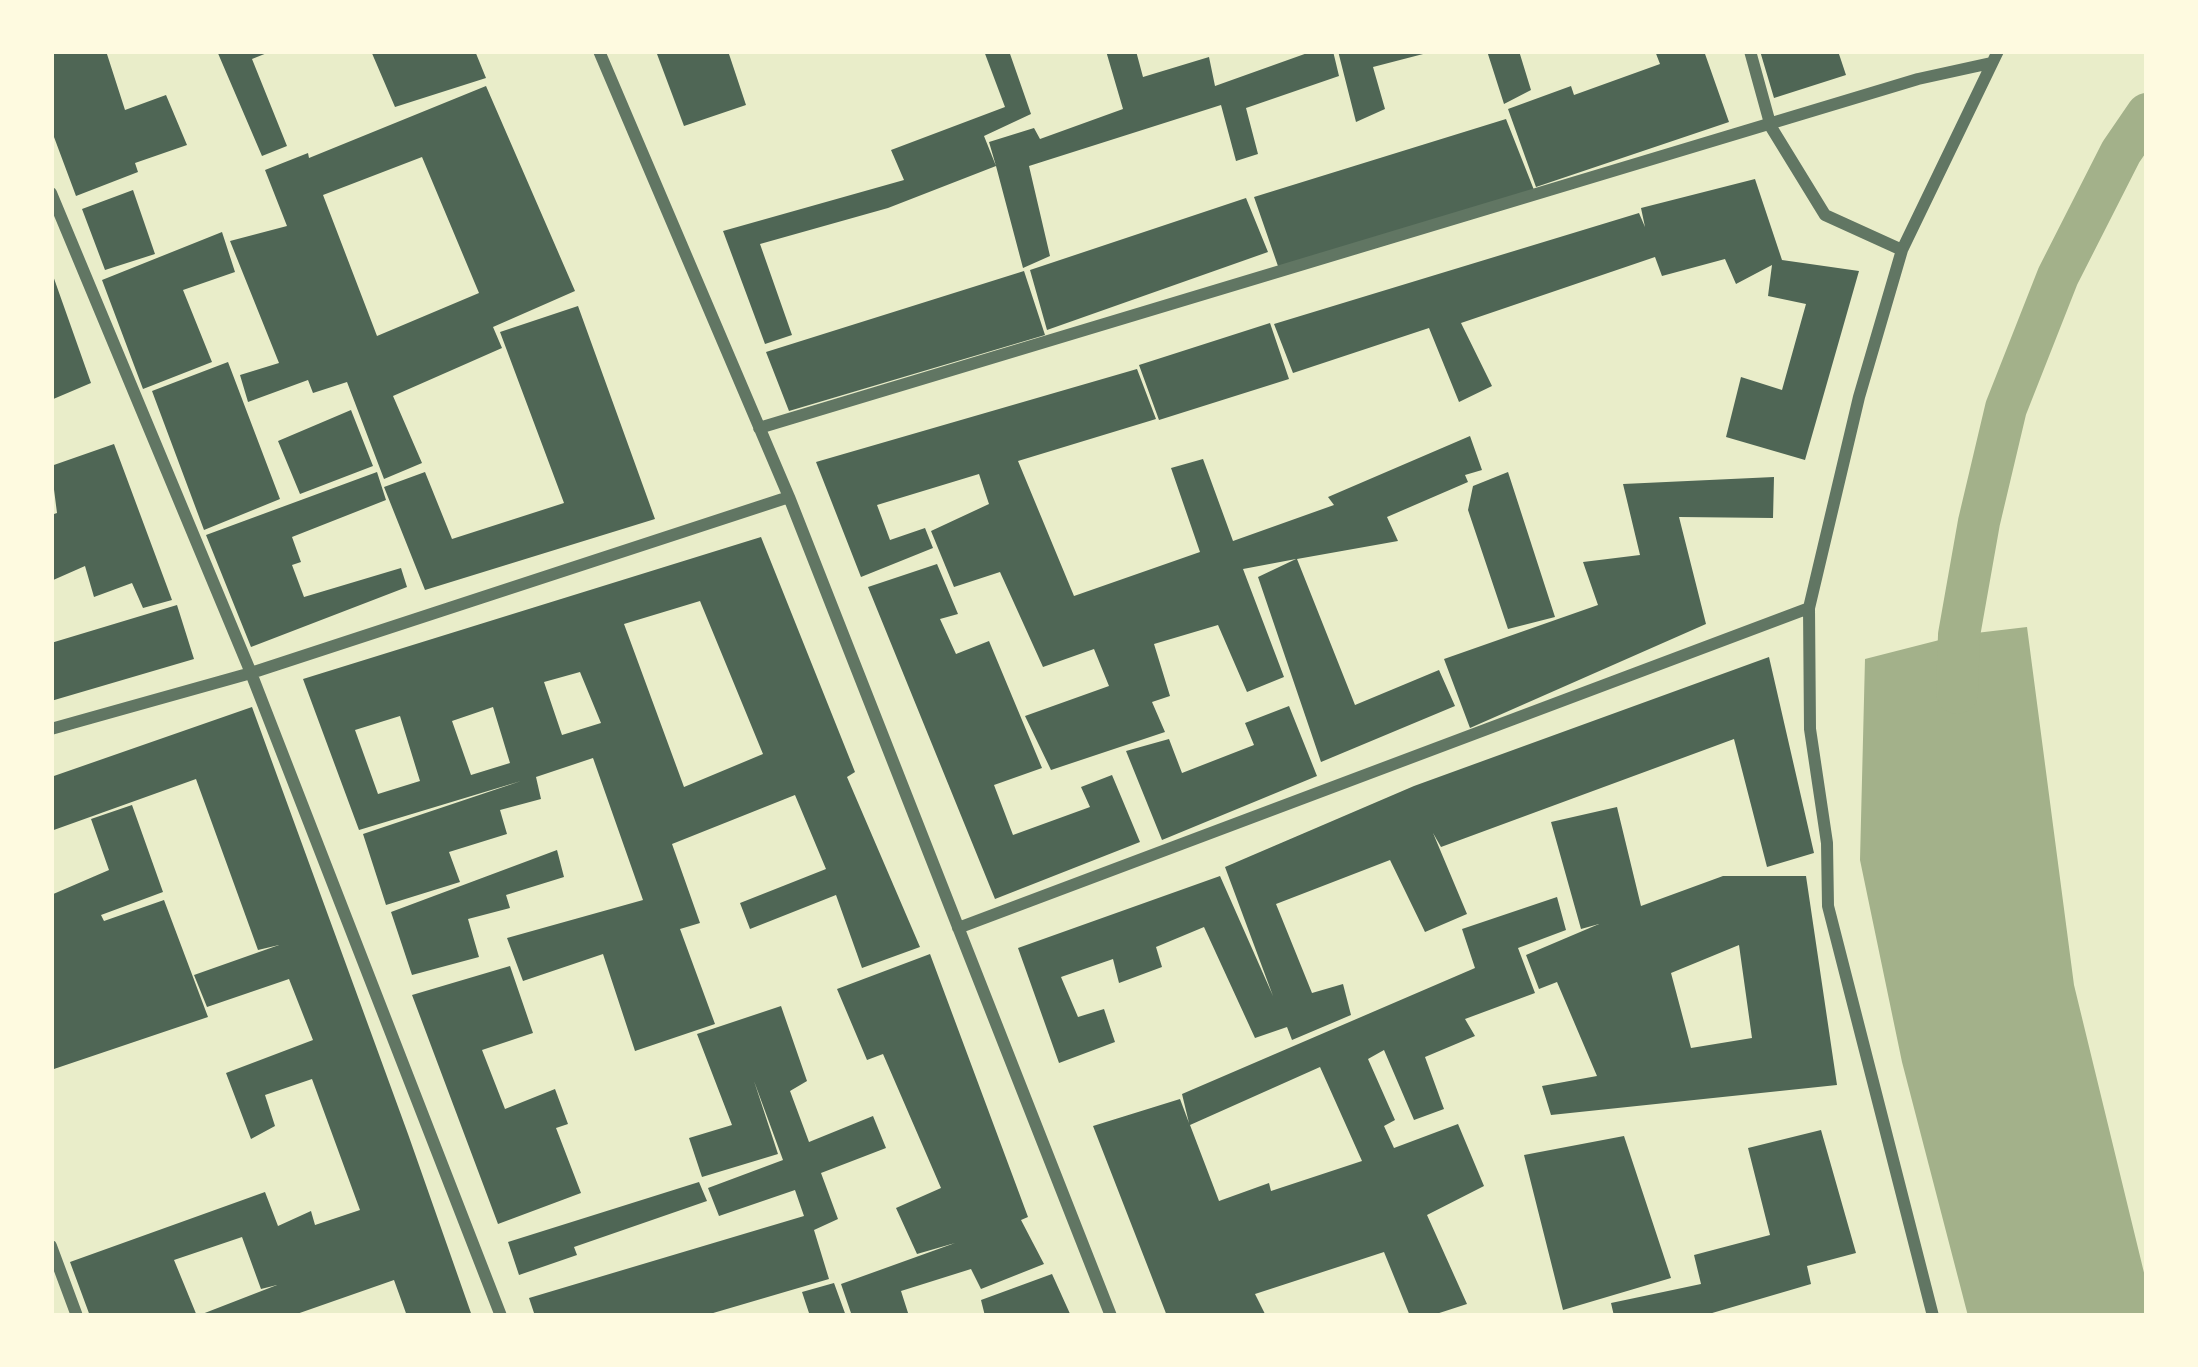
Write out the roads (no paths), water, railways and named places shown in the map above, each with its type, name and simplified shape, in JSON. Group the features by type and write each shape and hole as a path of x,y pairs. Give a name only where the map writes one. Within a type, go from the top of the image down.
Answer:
{"street":[{"path":"599,51 789,497 1111,1316"},
{"path":"1750,51 1771,127 1825,215 1902,250"},
{"path":"759,428 1994,57"},
{"path":"1933,1316 1828,907 1827,844 1810,729 1809,608 1858,397 1902,250 1994,57"},
{"path":"51,193 251,674 501,1316"},
{"path":"51,729 251,674 789,497"},
{"path":"958,928 1809,608"},
{"path":"51,1246 77,1316"}],"waterway":[{"path":"1957,693 1959,635 2006,408 2058,276 2121,152 2147,114"}]}
